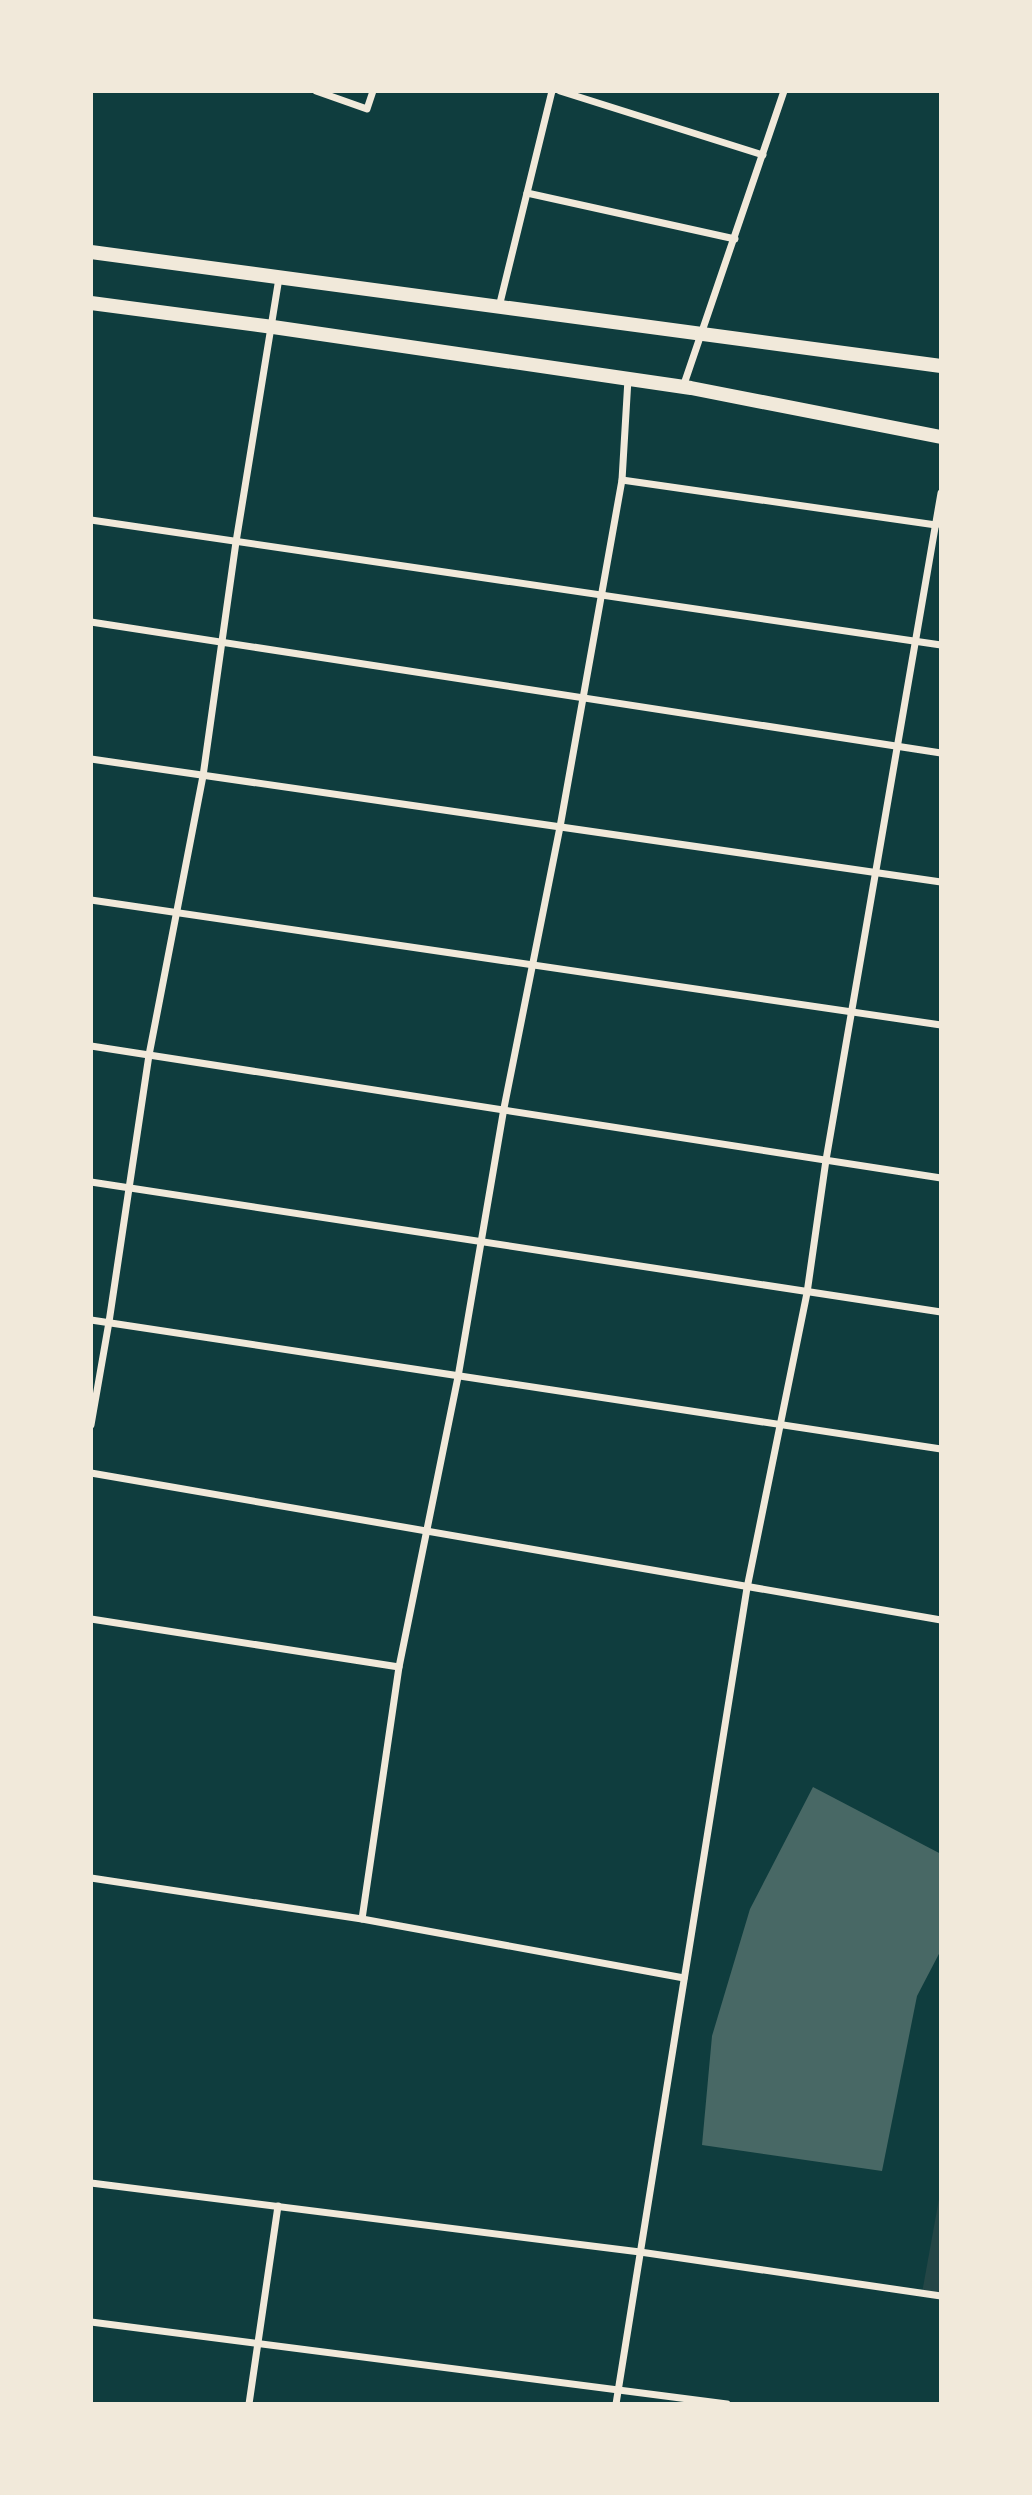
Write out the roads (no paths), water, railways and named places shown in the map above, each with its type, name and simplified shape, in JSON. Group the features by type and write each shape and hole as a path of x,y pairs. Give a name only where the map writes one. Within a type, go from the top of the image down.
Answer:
{"main road":[{"path":"91,252 941,366"},
{"path":"91,303 628,378 941,437"}],"street":[{"path":"316,91 367,109 373,91"},
{"path":"499,307 552,91"},
{"path":"560,91 763,155"},
{"path":"683,387 784,91"},
{"path":"527,193 734,239"},
{"path":"91,1425 149,1055 203,776 236,542 279,277"},
{"path":"362,1919 399,1667 457,1377 504,1108 560,827 622,480 628,378"},
{"path":"622,480 936,525"},
{"path":"616,2404 747,1588 807,1293 826,1160 941,493"},
{"path":"91,520 941,645"},
{"path":"91,622 941,753"},
{"path":"91,759 941,883"},
{"path":"91,900 941,1025"},
{"path":"91,1046 504,1108 941,1178"},
{"path":"91,1182 941,1312"},
{"path":"91,1320 941,1449"},
{"path":"91,1473 941,1620"},
{"path":"91,1619 399,1667"},
{"path":"91,1878 362,1919 684,1978"},
{"path":"91,2183 640,2252 941,2296"},
{"path":"249,2404 278,2206"},
{"path":"91,2322 726,2404"}]}
